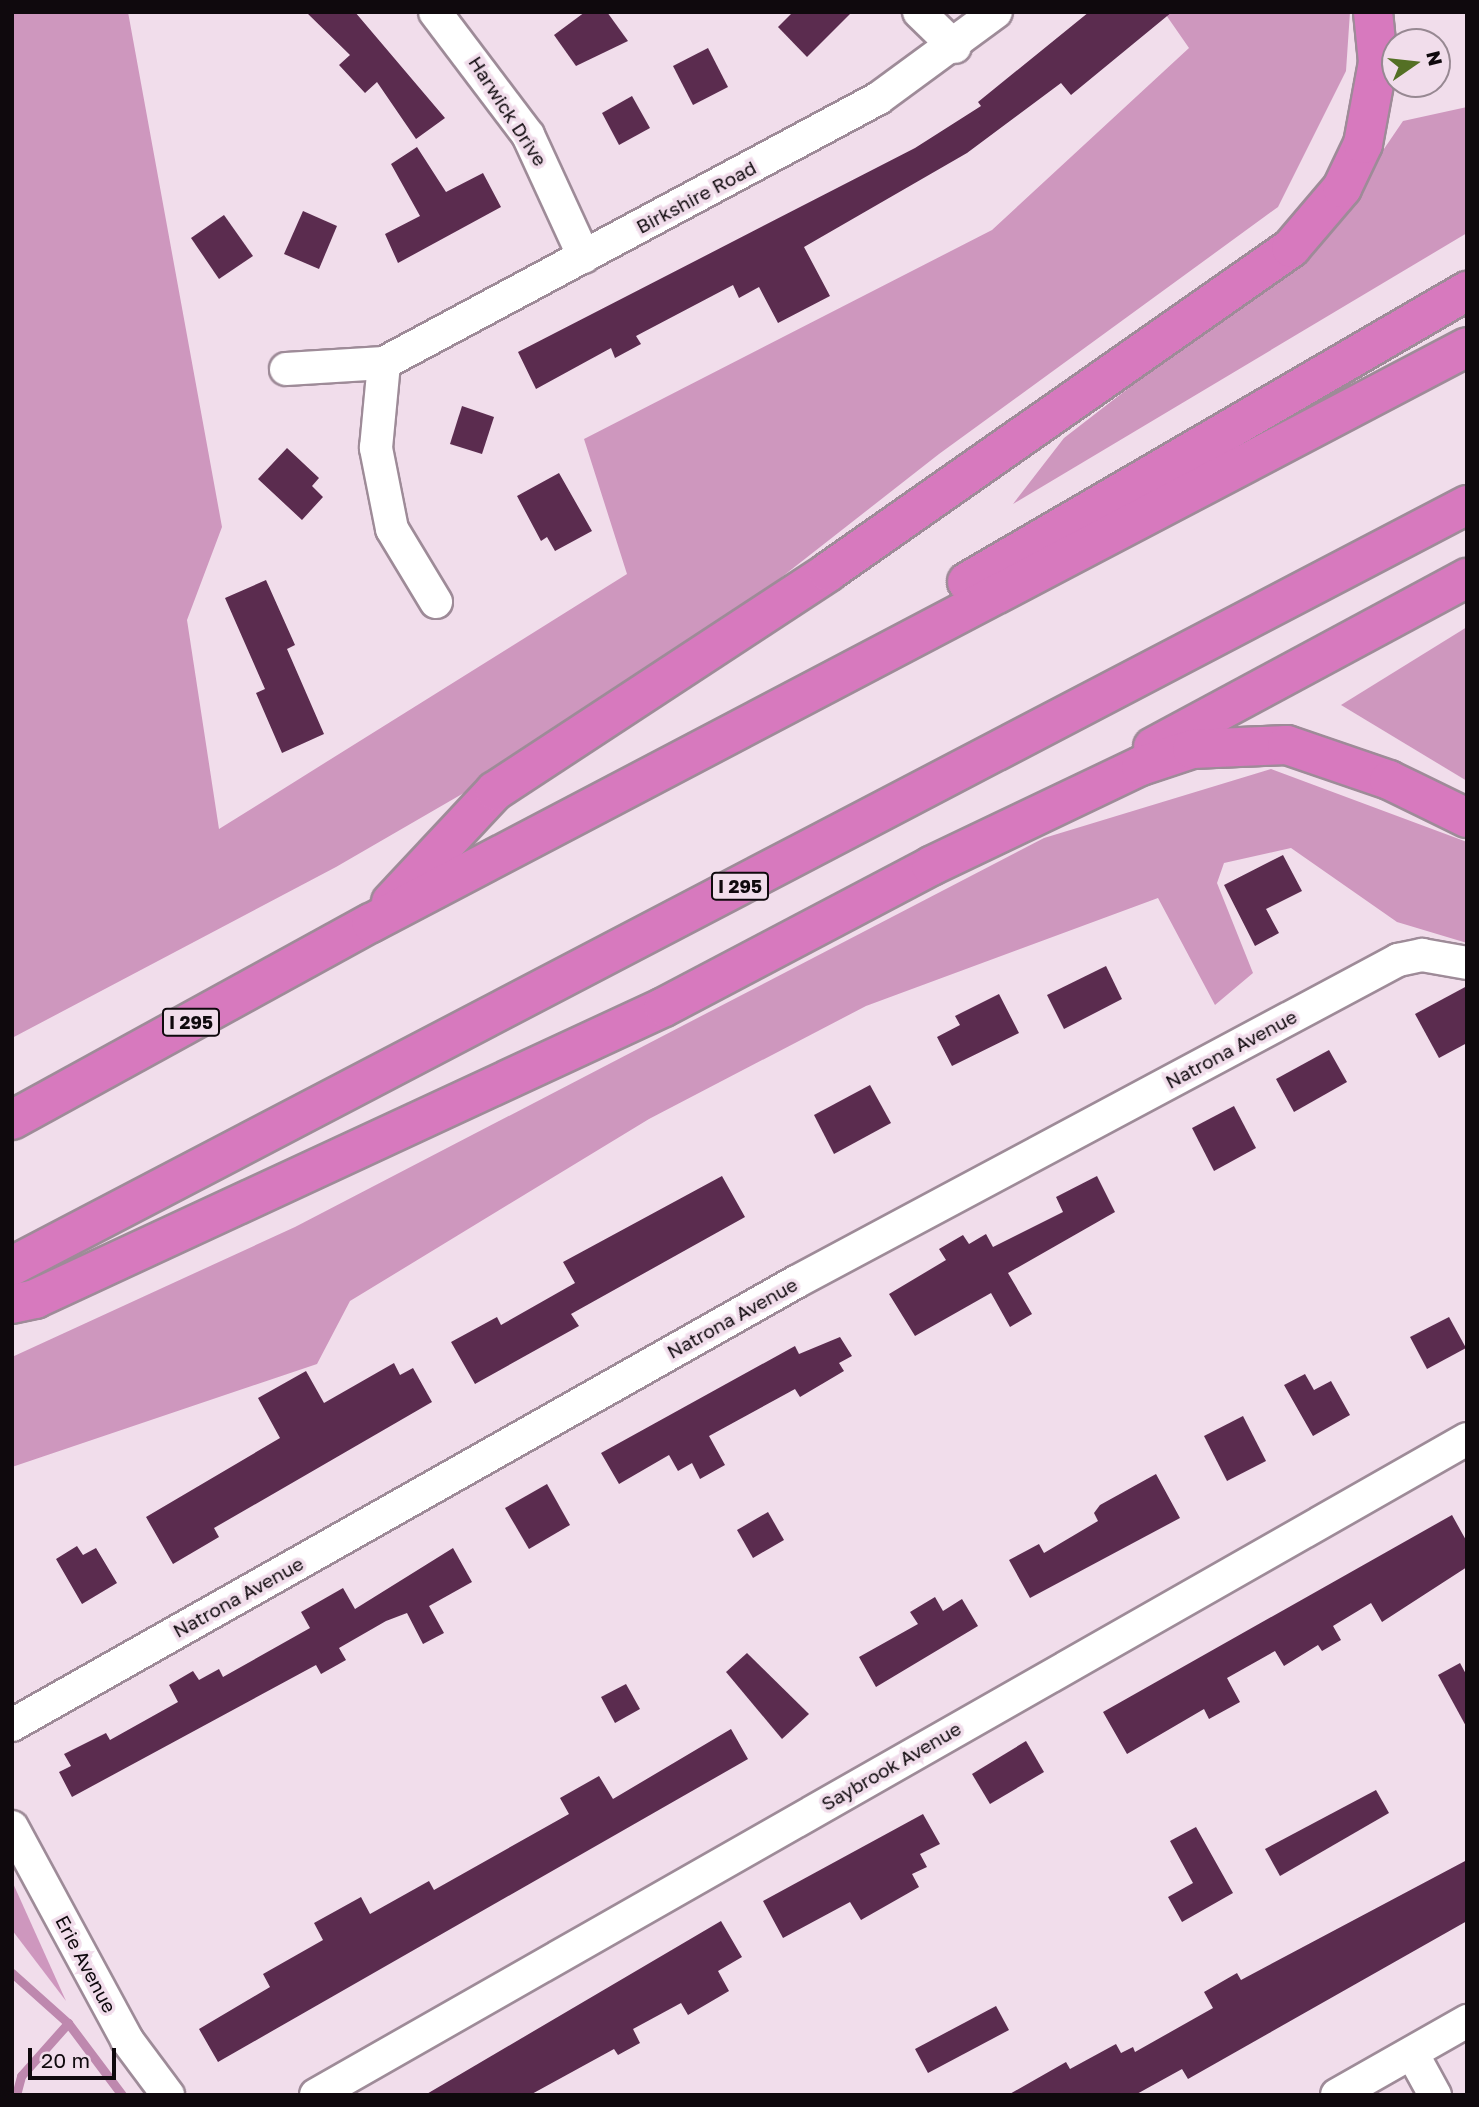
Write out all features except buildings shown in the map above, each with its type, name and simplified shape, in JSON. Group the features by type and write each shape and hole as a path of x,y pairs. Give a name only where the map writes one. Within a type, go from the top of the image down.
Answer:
{"highway":[{"path":"371,923 495,791 828,572 1291,248 1342,188 1363,144 1378,62 1373,12"},
{"path":"521,845 1467,291"},
{"name":"I 295","path":"12,1120 371,923 1467,347"},
{"name":"I 295","path":"12,1266 1467,505"},
{"path":"987,842 1467,578"},
{"path":"12,1304 35,1299 664,1007 1141,766 1192,749 1246,744 1287,745 1333,758 1467,818"}],"street":[{"name":"Harwick Drive","path":"435,12 528,135 584,257"},
{"path":"919,12 955,47"},
{"name":"Birkshire Road","path":"286,369 384,363 879,98 955,47 996,12"},
{"path":"384,363 376,448 391,529 436,602"},
{"name":"Natrona Avenue","path":"12,1725 796,1282 1398,960 1422,955 1467,963"},
{"name":"Saybrook Avenue","path":"316,2095 1467,1439"},
{"name":"Erie Avenue","path":"12,1827 127,2040 168,2095"},
{"path":"1337,2095 1467,2021"},
{"path":"1412,2053 1435,2095"}],"shaded area":[{"path":"12,12 128,12 222,527 187,620 219,829 627,574 584,439 992,230 1189,48 1164,12 1350,12 1346,71 1278,207 939,454 626,699 336,867 12,1038"},
{"path":"1467,107 1467,233 1013,504 1064,438 1324,237 1403,121"},
{"path":"1467,627 1467,781 1341,705"},
{"path":"1271,769 1467,842 1467,943 1397,922 1291,848 1224,863 1217,883 1253,973 1215,1005 1158,898 866,1006 649,1119 350,1301 317,1364 12,1467 12,1357 295,1227 1044,838"},
{"path":"12,1881 66,2001 12,1930"}],"waterway":[{"path":"12,1973 68,2023 122,2095"},
{"path":"16,2095 21,2076 68,2023"}]}
